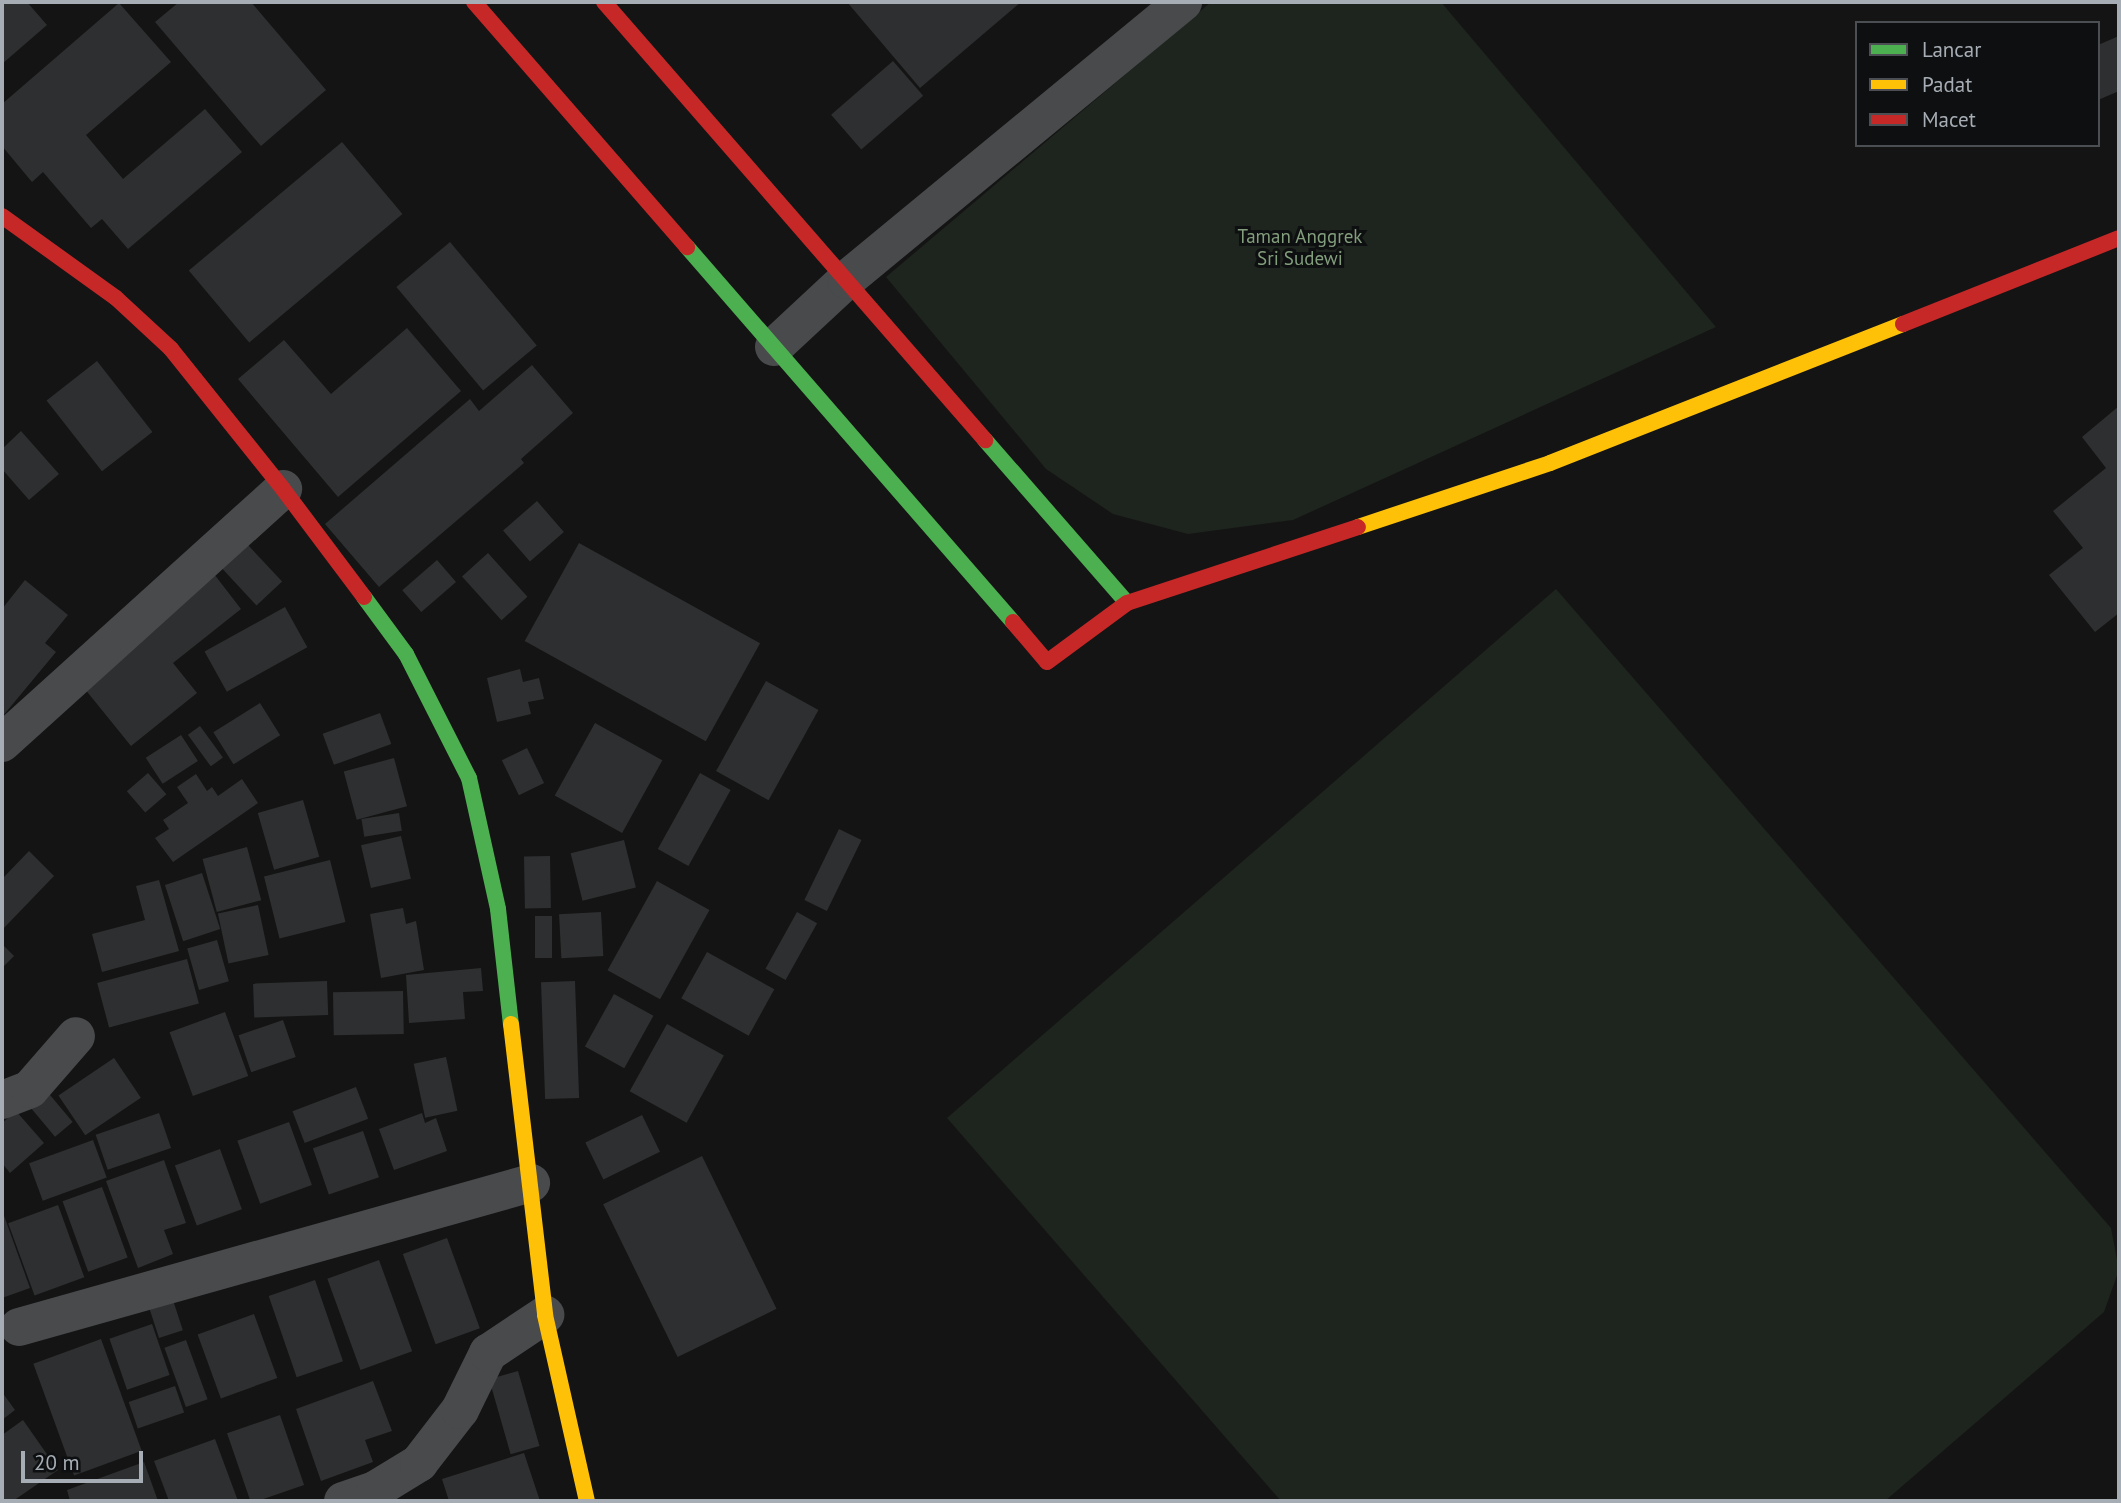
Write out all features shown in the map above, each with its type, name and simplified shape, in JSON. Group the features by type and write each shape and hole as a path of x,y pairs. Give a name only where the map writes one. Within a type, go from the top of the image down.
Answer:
{"main road":[{"path":"474,2 1047,662 1127,603 1550,463 2119,238"},
{"path":"604,2 1127,603"},
{"path":"2,216 116,298 171,349 283,489 405,654 469,778 498,909 545,1315 587,1501"}],"street":[{"path":"774,347 846,280 1183,2"},
{"path":"2,743 283,489"},
{"path":"2,1100 30,1089 76,1037"},
{"path":"19,1326 531,1183"},
{"path":"343,1501 374,1490 419,1463 460,1410 488,1353 545,1315"}],"green space":[{"name":"Taman Anggrek Sri Sudewi","path":"1211,2 1441,2 1716,327 1293,520 1188,534 1113,514 1046,469 886,277"},
{"path":"1556,589 2111,1228 2119,1270 2104,1312 1885,1501 1281,1501 947,1118"}],"building":[{"path":"2,2 27,2 47,25 2,64"},
{"path":"179,2 251,2 326,90 261,146 155,22"},
{"path":"847,2 1021,2 920,88"},
{"path":"119,3 171,62 86,135 123,179 205,109 242,152 128,249 102,219 91,228 43,172 32,182 2,146 2,104"},
{"path":"2119,36 2119,91 2100,99 2100,44"},
{"path":"893,61 923,96 861,150 831,115"},
{"path":"342,142 402,214 249,343 189,271"},
{"path":"450,242 537,345 483,390 396,287"},
{"path":"407,328 461,391 338,497 238,379 284,340 331,394"},
{"path":"97,361 152,432 102,471 47,400"},
{"path":"532,365 573,413 521,459 524,463 379,587 325,524 470,399 479,411"},
{"path":"2119,406 2119,613 2095,632 2049,575 2083,548 2053,511 2106,468 2082,437"},
{"path":"21,431 59,474 29,500 2,469 2,449"},
{"path":"537,501 564,532 530,561 503,531"},
{"path":"579,543 760,643 706,741 525,641"},
{"path":"248,545 282,582 257,605 222,569"},
{"path":"488,553 527,597 501,620 462,576"},
{"path":"437,560 456,582 421,612 402,590"},
{"path":"214,574 241,609 173,663 197,693 131,746 80,683"},
{"path":"25,580 68,615 45,643 56,652 2,717 2,609"},
{"path":"285,607 307,647 227,692 205,652"},
{"path":"520,669 523,682 539,678 544,699 528,702 531,714 497,722 487,678"},
{"path":"766,681 818,710 769,800 716,771"},
{"path":"260,703 280,735 233,764 213,732"},
{"path":"380,713 391,744 334,765 323,734"},
{"path":"595,723 662,760 622,833 555,796"},
{"path":"200,726 223,758 211,766 188,735"},
{"path":"181,735 198,761 163,784 146,758"},
{"path":"527,748 544,783 519,795 502,760"},
{"path":"394,758 407,806 357,820 344,771"},
{"path":"148,773 166,794 145,813 127,791"},
{"path":"700,773 731,790 688,866 658,849"},
{"path":"196,774 207,791 212,787 218,796 242,779 258,803 173,862 155,838 169,829 163,820 188,803 177,787"},
{"path":"303,800 319,857 274,870 258,813"},
{"path":"399,813 402,831 364,837 361,819"},
{"path":"839,829 861,840 827,911 804,900"},
{"path":"401,836 411,879 371,888 361,845"},
{"path":"624,840 636,888 582,901 571,853"},
{"path":"247,847 261,900 217,912 203,859"},
{"path":"29,851 54,876 2,930 2,879"},
{"path":"524,856 550,856 551,908 525,908"},
{"path":"330,860 345,922 280,939 264,876"},
{"path":"202,873 220,929 183,941 165,885"},
{"path":"159,880 179,951 102,972 92,934 145,920 136,886"},
{"path":"657,881 709,910 660,999 608,970"},
{"path":"258,905 269,955 228,963 218,914"},
{"path":"403,908 406,924 416,921 424,970 381,978 370,914"},
{"path":"601,912 603,956 561,958 559,914"},
{"path":"797,912 817,923 786,980 765,969"},
{"path":"535,916 552,916 552,958 535,958"},
{"path":"217,940 229,981 199,990 187,949"},
{"path":"2,944 14,956 2,968"},
{"path":"707,952 774,989 749,1036 681,998"},
{"path":"187,959 199,1003 109,1028 97,983"},
{"path":"481,968 483,991 463,992 465,1019 409,1023 406,975"},
{"path":"327,981 328,1015 254,1018 253,984"},
{"path":"575,981 579,1098 545,1099 541,982"},
{"path":"403,991 404,1034 334,1035 333,992"},
{"path":"614,994 653,1016 624,1068 585,1046"},
{"path":"225,1012 248,1076 193,1096 170,1032"},
{"path":"283,1020 296,1057 251,1072 239,1035"},
{"path":"667,1024 724,1056 687,1123 630,1091"},
{"path":"446,1057 457,1111 425,1118 414,1064"},
{"path":"114,1058 141,1098 85,1135 58,1095"},
{"path":"356,1087 368,1119 305,1143 293,1111"},
{"path":"45,1089 73,1122 55,1137 27,1104"},
{"path":"16,1111 44,1143 10,1173 2,1163 2,1123"},
{"path":"159,1113 171,1148 108,1170 96,1135"},
{"path":"422,1113 425,1123 436,1118 447,1151 394,1170 379,1129"},
{"path":"642,1115 660,1152 603,1179 585,1143"},
{"path":"289,1122 312,1185 260,1204 237,1141"},
{"path":"363,1131 379,1177 329,1195 313,1148"},
{"path":"93,1140 107,1178 43,1201 29,1163"},
{"path":"220,1149 242,1209 197,1226 175,1165"},
{"path":"702,1156 777,1309 678,1357 603,1204"},
{"path":"164,1160 186,1223 164,1230 173,1254 138,1268 106,1181"},
{"path":"102,1187 128,1257 88,1272 63,1201"},
{"path":"58,1205 84,1277 35,1295 8,1223"},
{"path":"2,1210 30,1288 2,1298"},
{"path":"447,1238 480,1328 436,1344 403,1254"},
{"path":"379,1260 412,1351 360,1370 327,1279"},
{"path":"315,1280 343,1361 297,1377 269,1296"},
{"path":"172,1297 183,1330 159,1338 148,1305"},
{"path":"254,1314 277,1378 221,1398 198,1335"},
{"path":"152,1324 170,1375 127,1390 109,1339"},
{"path":"101,1339 142,1451 74,1475 33,1364"},
{"path":"186,1340 208,1399 186,1407 164,1348"},
{"path":"518,1371 539,1446 511,1454 489,1379"},
{"path":"373,1381 392,1431 365,1440 373,1462 321,1481 296,1409"},
{"path":"175,1386 184,1412 138,1428 129,1402"},
{"path":"2,1392 15,1410 2,1420"},
{"path":"280,1415 304,1485 250,1501 227,1433"},
{"path":"23,1420 58,1470 13,1501 2,1501 2,1435"},
{"path":"215,1439 238,1501 169,1501 154,1461"},
{"path":"524,1453 540,1501 449,1501 442,1479"},
{"path":"144,1462 158,1501 70,1501 67,1490"}],"traffic: fast":[{"path":"687,247 1013,622"},
{"path":"985,440 1127,603"},
{"path":"364,597 406,654 469,778 498,909 511,1024"}],"traffic: slow":[{"path":"1358,527 1550,463 1903,324"},
{"path":"511,1024 545,1315 587,1501"}],"traffic: jam":[{"path":"474,2 687,247"},
{"path":"604,2 985,440"},
{"path":"2,216 116,298 171,349 283,489 364,597"},
{"path":"1903,324 2119,238"},
{"path":"1013,622 1047,662 1127,603 1358,527"}]}
